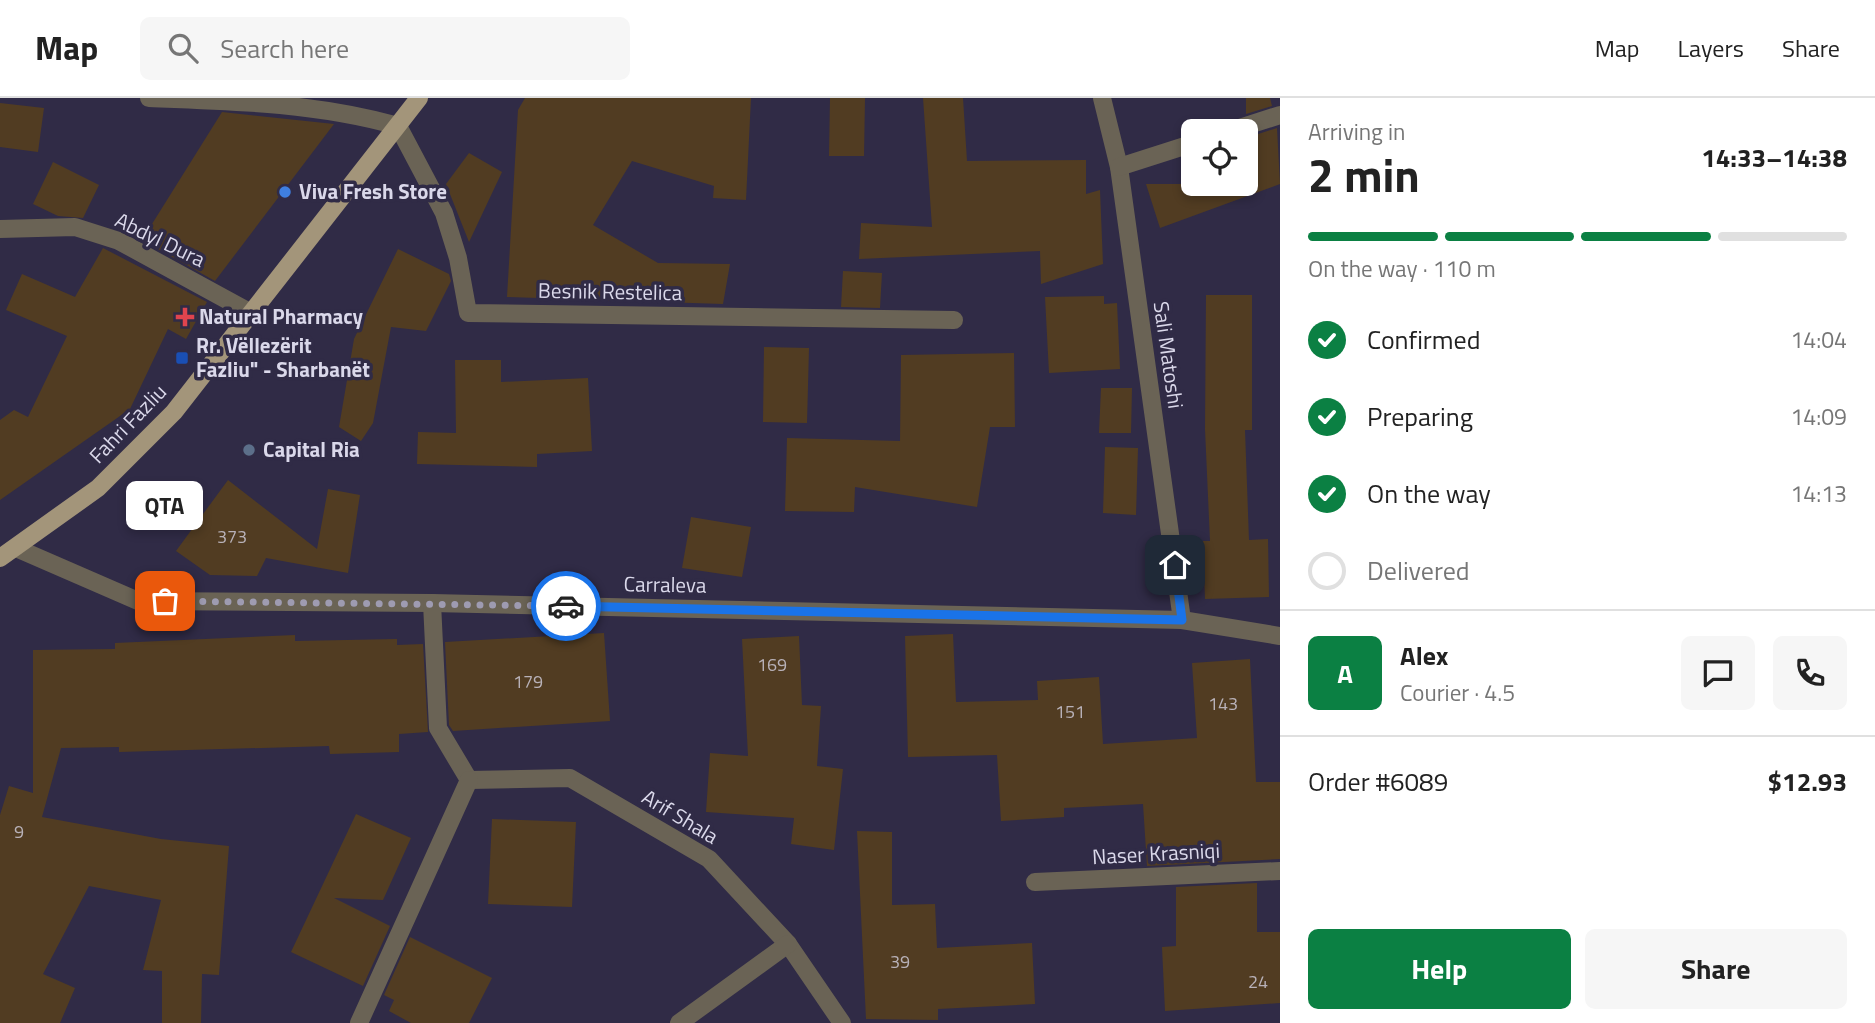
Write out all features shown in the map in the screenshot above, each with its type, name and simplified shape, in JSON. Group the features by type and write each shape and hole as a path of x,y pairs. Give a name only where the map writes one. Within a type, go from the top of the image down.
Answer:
{"main road":[{"name":"Fahri Fazliu","path":"0,558 98,488 174,412 419,98"}],"street":[{"path":"149,98 302,106 349,112 398,126"},
{"name":"Sali Matoshi","path":"1102,98 1119,167 1182,620"},
{"path":"1258,122 1280,115"},
{"name":"Besnik Restelica","path":"398,126 444,213 458,258 468,313 954,320"},
{"path":"1119,167 1181,147"},
{"name":"Abdyl Dura","path":"0,229 75,227 119,240 251,313"},
{"name":"Carraleva","path":"16,548 138,601 432,603 1182,620 1280,636"},
{"path":"359,1023 469,780 438,728 432,603"},
{"name":"Arif Shala","path":"469,780 570,778 709,859 788,944 842,1023"},
{"name":"Naser Krasniqi","path":"1035,882 1280,871"},
{"path":"678,1023 788,944"}],"building":[{"path":"525,98 751,98 746,200 713,198 714,186 632,161 593,225 658,263 730,264 723,304 507,297 518,110"},
{"path":"830,98 865,98 864,156 829,156"},
{"path":"923,98 963,98 967,161 1086,160 1086,194 1100,190 1103,264 1041,284 1040,251 859,259 861,223 932,227"},
{"path":"1246,98 1270,98 1272,106 1246,114"},
{"path":"0,103 44,108 38,152 0,147"},
{"path":"222,112 334,124 215,281 142,240"},
{"path":"1277,128 1280,184 1258,192 1258,134"},
{"path":"469,153 502,172 469,242 446,184"},
{"path":"53,162 99,185 83,218 58,216 33,204"},
{"path":"1146,184 1181,184 1181,196 1247,196 1160,228"},
{"path":"103,248 207,302 186,339 168,329 130,409 0,500 0,420 14,410 28,417 67,336 6,310 22,274 75,297"},
{"path":"398,249 449,274 451,281 426,331 391,327 373,423 361,441 339,427 354,339"},
{"path":"843,271 882,273 880,308 841,307"},
{"path":"1206,295 1252,295 1252,430 1245,430 1249,540 1268,539 1269,597 1205,599 1203,541 1210,541 1205,429"},
{"path":"1104,296 1104,304 1117,303 1120,369 1049,373 1045,297"},
{"path":"764,347 809,348 807,423 763,422"},
{"path":"1014,353 1015,427 990,427 977,507 855,487 854,512 785,511 787,438 900,441 901,355"},
{"path":"455,360 501,360 501,382 588,378 592,451 537,454 537,467 417,464 418,432 456,433"},
{"path":"1101,388 1132,388 1131,433 1099,433"},
{"path":"1105,447 1138,448 1136,515 1103,513"},
{"path":"228,480 317,549 328,489 360,495 348,573 266,558 257,576 210,575 176,551"},
{"path":"691,517 751,527 742,577 682,568"},
{"path":"604,633 610,721 453,731 449,725 445,642"},
{"path":"953,634 956,702 1038,700 1037,681 1099,677 1103,744 1197,738 1192,663 1250,659 1256,782 1280,782 1280,859 1147,866 1143,804 1064,808 1064,817 1001,821 997,755 908,757 905,636"},
{"path":"295,635 295,641 397,639 397,645 423,644 428,732 399,734 399,752 330,754 329,746 119,752 119,747 61,748 42,817 161,839 229,846 219,975 202,974 201,1023 162,1023 162,971 143,970 161,900 89,886 43,974 75,988 60,1023 0,1023 0,815 9,786 33,793 33,650 115,649 115,643"},
{"path":"799,636 802,705 821,706 817,766 843,769 834,850 791,844 794,818 706,812 710,753 748,756 742,639"},
{"path":"356,814 411,838 383,900 334,898 390,926 363,986 291,952"},
{"path":"492,819 576,822 572,907 488,904"},
{"path":"857,831 892,832 892,905 935,904 937,948 1032,943 1035,1004 938,1009 938,1020 866,1019"},
{"path":"1257,883 1257,932 1280,932 1280,1003 1165,1011 1162,947 1176,946 1176,887"},
{"path":"410,937 492,978 469,1023 411,1023 389,1011 394,1000 384,995"}],"way so far":[{"path":"165,601 566,606"}],"place":[{"name":"Viva Fresh Store","path":"285,192"},
{"name":"Natural Pharmacy","path":"185,317"},
{"name":"Rr. Vëllezërit Fazliu\" - Sharbanët","path":"182,358"},
{"name":"Capital Ria","path":"249,450"},
{"name":"QTA","path":"165,601"}],"route":[{"path":"566,606 1182,620 1175,565"}]}
